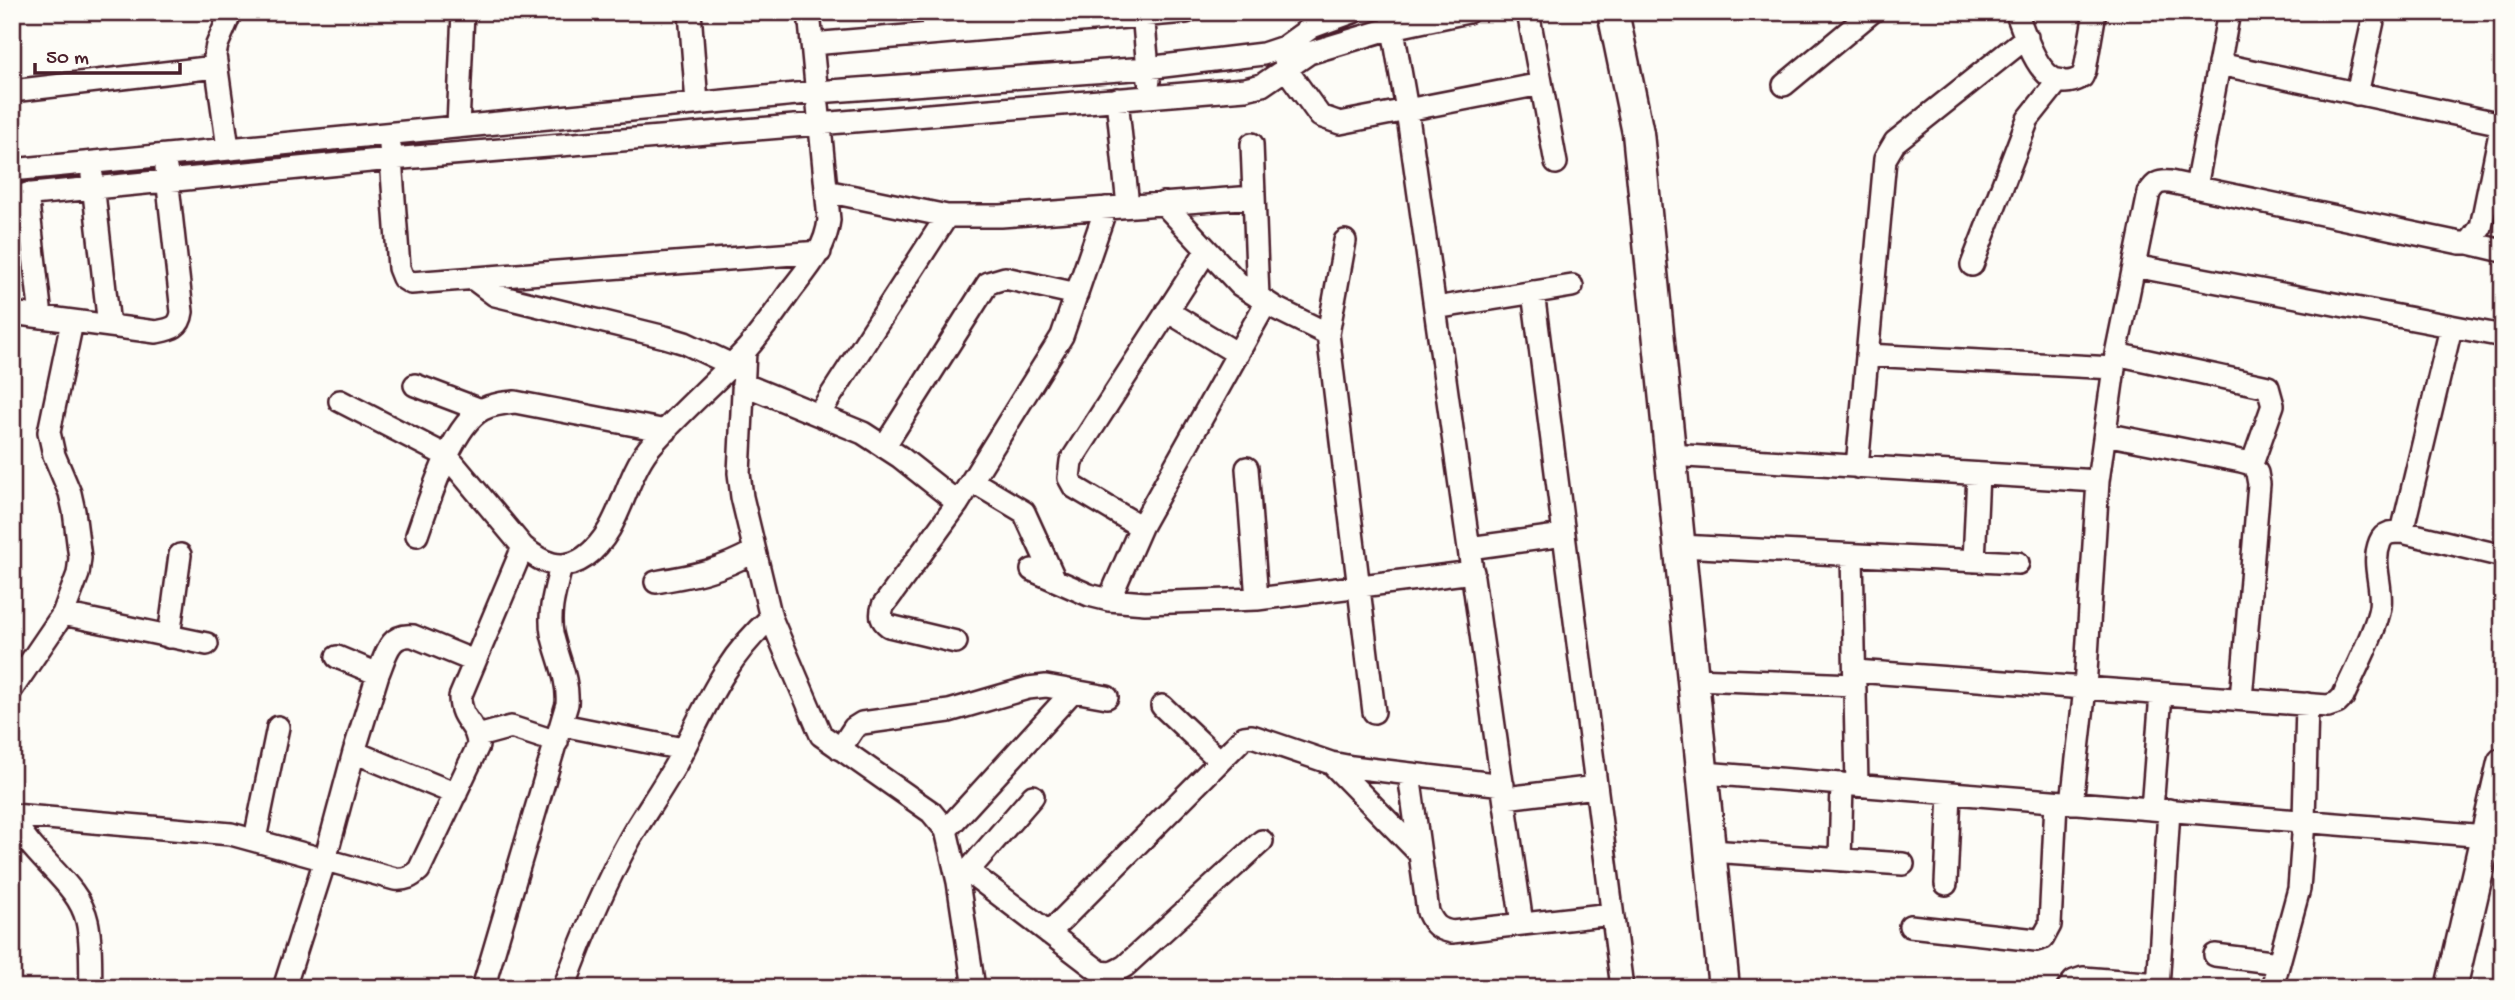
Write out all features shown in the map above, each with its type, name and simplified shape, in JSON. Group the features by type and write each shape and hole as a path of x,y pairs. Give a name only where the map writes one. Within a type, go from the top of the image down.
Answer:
{"street":[{"path":"228,148 215,67 217,45 231,12"},
{"path":"463,12 469,125 481,152"},
{"path":"690,12 698,103"},
{"path":"340,401 447,456 523,547 545,563 561,566 586,557 602,540 649,449 738,358 820,252 827,235 829,220 809,12"},
{"path":"812,44 934,23 1186,12"},
{"path":"12,170 817,92 1147,68 1263,54 1284,47 1318,17 1353,12"},
{"path":"41,317 19,195 391,159 1245,89 1262,85 1309,53 1391,20 1468,12"},
{"path":"1528,12 1556,163"},
{"path":"1613,12 1638,133 1724,988"},
{"path":"1784,85 1872,12"},
{"path":"2016,12 2038,65 2044,72 2059,80 2076,81 2082,77 2095,12"},
{"path":"2196,187 2229,12"},
{"path":"2357,94 2375,12"},
{"path":"1143,14 1151,97"},
{"path":"1391,20 1436,308 1522,924"},
{"path":"1857,467 1885,159 1895,142 2027,37"},
{"path":"1284,47 1286,69 1320,116 1340,124 1541,84"},
{"path":"2219,64 2357,94 2502,121 2481,227 2469,243"},
{"path":"12,90 215,67"},
{"path":"1972,265 2021,132 2037,106 2059,80"},
{"path":"1117,99 1128,206"},
{"path":"728,100 731,132"},
{"path":"563,116 565,145"},
{"path":"389,133 399,268 403,278 411,283 820,252"},
{"path":"1109,600 1141,527 1238,354 1262,300 1252,144"},
{"path":"12,313 156,332 176,327 181,321 165,155"},
{"path":"91,162 109,326"},
{"path":"1910,926 2036,940 2043,938 2050,925 2064,802 2085,688 2098,481 2115,361 2149,192 2154,184 2171,182 2503,251"},
{"path":"826,191 947,216 1001,216 1254,197"},
{"path":"1163,204 1240,285 1262,300 1328,334"},
{"path":"956,642 889,626 881,615 883,607 958,503 1053,355 1062,337 1106,208"},
{"path":"819,414 947,216"},
{"path":"1345,241 1328,334 1374,712"},
{"path":"1141,527 1074,487 1069,478 1071,461 1207,250"},
{"path":"2134,266 2503,336"},
{"path":"884,447 988,283 1005,278 1077,294"},
{"path":"475,280 495,295 738,358"},
{"path":"1436,308 1572,286"},
{"path":"1533,292 1621,980"},
{"path":"1167,311 1238,354"},
{"path":"12,689 63,614 72,596 80,558 70,494 54,455 49,432 72,322"},
{"path":"2402,532 2451,328"},
{"path":"1867,355 2115,361 2268,387 2273,405 2252,464 2259,484 2241,699"},
{"path":"738,358 743,384 739,474 771,618 821,734 931,812 946,830 963,876 974,988"},
{"path":"743,384 863,433 958,503"},
{"path":"415,385 481,410"},
{"path":"417,535 447,456 470,419 481,410 515,402 666,431"},
{"path":"2105,433 2252,464"},
{"path":"1670,455 2098,481"},
{"path":"1247,468 1257,599"},
{"path":"1974,561 1978,474"},
{"path":"972,481 1024,512 1055,580"},
{"path":"1694,678 1855,678 2085,688 2328,706 2343,697 2380,607 2376,574 2378,545 2383,536 2391,532 2402,532 2503,556"},
{"path":"1469,548 1564,535"},
{"path":"1679,546 2018,563"},
{"path":"14,821 213,831 255,839 395,879 411,877 419,870 478,746 478,736 460,707 460,696 523,547"},
{"path":"656,582 703,574 755,551"},
{"path":"169,637 180,555"},
{"path":"1840,860 1850,785 1855,678 1852,555"},
{"path":"483,988 560,733 568,690 551,621 551,609 561,566"},
{"path":"1032,570 1089,595 1109,600 1145,603 1257,599 1473,572"},
{"path":"63,614 207,644"},
{"path":"564,988 584,932 609,880 732,659 771,618"},
{"path":"284,988 325,860 354,752 390,643 404,635 413,636 474,661"},
{"path":"337,657 378,674"},
{"path":"840,749 854,727 870,720 950,711 1028,688 1046,686 1107,698"},
{"path":"946,830 1073,691"},
{"path":"2068,988 2074,981 2083,978 2159,986 2161,694"},
{"path":"2272,988 2299,889 2307,704"},
{"path":"1162,706 1219,760"},
{"path":"255,839 278,727"},
{"path":"478,736 511,727 683,749"},
{"path":"1049,933 1244,737 1252,736 1331,763 1504,792 1596,787"},
{"path":"354,752 456,794"},
{"path":"1331,763 1420,854"},
{"path":"2451,988 2503,763"},
{"path":"1704,773 2486,836"},
{"path":"1409,774 1428,912 1439,929 1452,932 1612,914"},
{"path":"1946,884 1950,793"},
{"path":"963,876 1033,796"},
{"path":"14,821 81,905 88,922 91,988"},
{"path":"963,876 1106,974 1114,973 1125,966 1262,841"},
{"path":"1711,851 1903,864"},
{"path":"2215,955 2279,963"}]}
